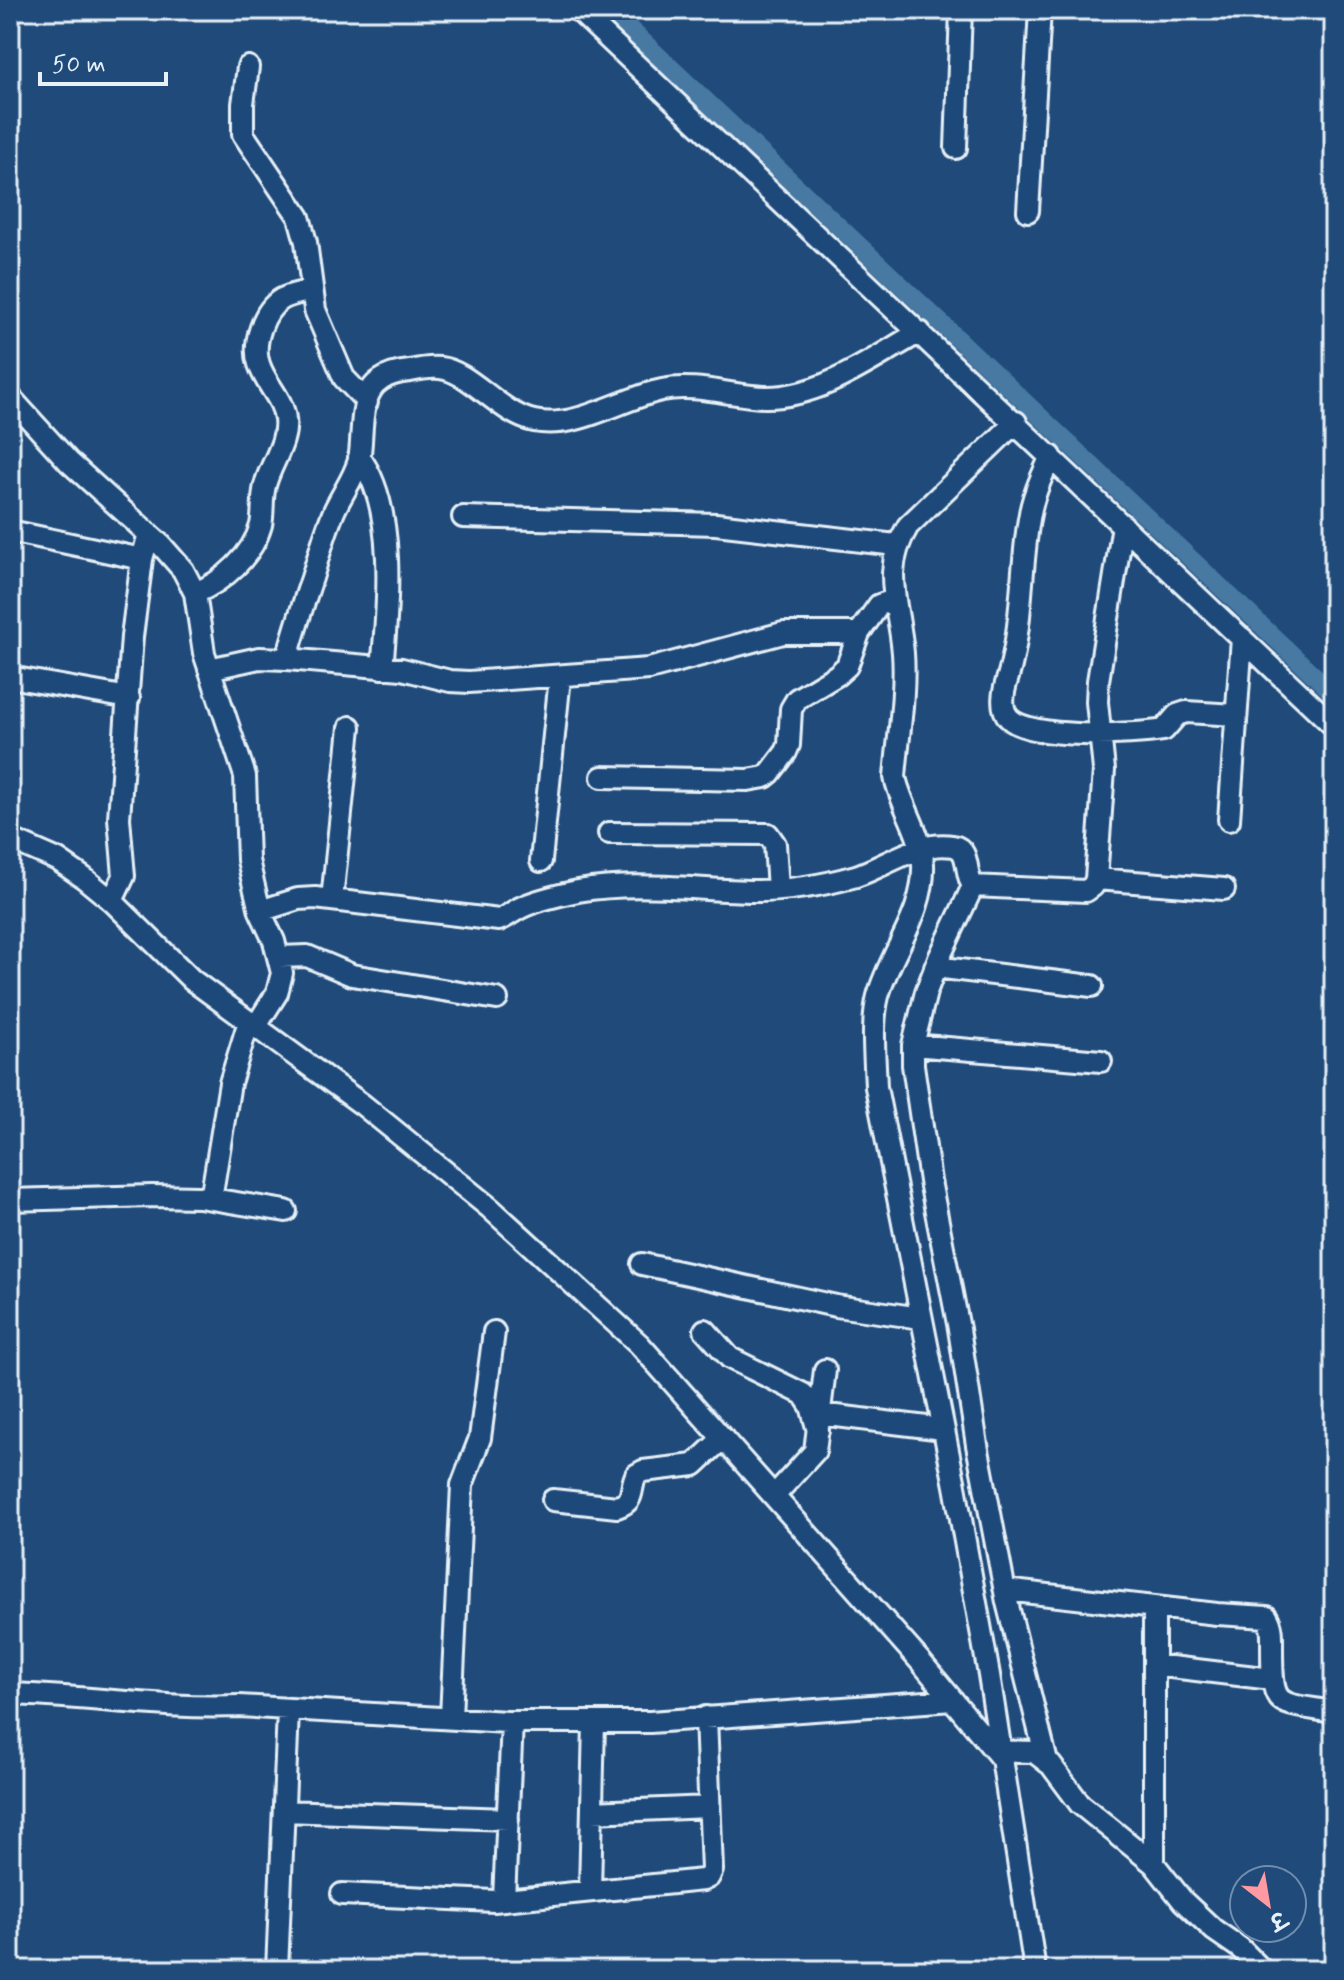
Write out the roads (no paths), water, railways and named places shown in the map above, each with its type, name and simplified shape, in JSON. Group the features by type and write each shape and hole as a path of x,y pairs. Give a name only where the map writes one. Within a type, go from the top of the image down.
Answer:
{"street":[{"path":"578,10 1334,726"},
{"path":"956,148 961,10"},
{"path":"1028,211 1040,10"},
{"path":"248,67 243,134 299,217 306,242 315,310 344,378 367,402"},
{"path":"195,593 228,576 258,532 265,484 285,431 282,407 259,367 260,332 278,302 311,290"},
{"path":"287,659 325,535 359,457 367,402 380,380 397,373 442,368 456,373 516,415 535,421 561,422 668,388 784,397 832,381 920,332"},
{"path":"10,397 69,462 174,558 195,593 204,653 245,776 248,860 260,911 279,957 282,973 277,993 253,1024 230,1083 211,1199"},
{"path":"932,848 899,797 895,777 903,654 892,564 896,545 908,526 1016,422"},
{"path":"1051,456 1029,518 1014,644 1003,702 1005,713 1021,727 1102,736 1164,730 1177,715 1186,712 1236,715"},
{"path":"359,457 371,472 379,496 388,569 389,596 382,668"},
{"path":"463,517 716,524 896,545"},
{"path":"973,886 1086,891 1096,879 1104,770 1097,702 1098,681 1123,525"},
{"path":"10,531 142,559"},
{"path":"112,901 124,876 118,828 132,637 142,559 149,534"},
{"path":"602,777 748,780 765,777 789,745 791,709 797,699 847,666 859,633 879,605 894,600"},
{"path":"209,669 259,658 382,668 469,682 560,677 649,669 783,633 859,633"},
{"path":"1229,820 1242,638"},
{"path":"10,677 129,698"},
{"path":"541,861 560,677"},
{"path":"332,900 350,727"},
{"path":"609,833 768,834 775,844 778,889"},
{"path":"10,839 58,860 112,901 192,980 363,1105 490,1208 639,1344 1003,1753 1040,1757"},
{"path":"260,911 298,899 332,900 499,920 518,909 578,891 640,887 778,889 856,876 932,848 956,846 966,857 968,879 973,886"},
{"path":"932,848 923,865 914,918 885,973 877,999 876,1087 1003,1753 1035,1970"},
{"path":"1096,879 1224,889"},
{"path":"973,886 926,992 913,1045 913,1065 930,1181 959,1329 977,1445 1040,1757 1080,1804 1154,1864 1183,1901 1262,1970"},
{"path":"279,957 307,956 352,975 497,999"},
{"path":"935,967 1092,986"},
{"path":"913,1045 1101,1061"},
{"path":"10,1200 152,1196 211,1199 286,1211"},
{"path":"642,1264 836,1306 921,1318"},
{"path":"705,1330 730,1358 803,1394 819,1422"},
{"path":"451,1717 462,1485 480,1438 494,1332"},
{"path":"774,1496 811,1458 817,1445 825,1370"},
{"path":"819,1422 943,1429"},
{"path":"553,1500 617,1507 631,1499 636,1475 643,1471 694,1465 723,1438"},
{"path":"1005,1590 1267,1617 1272,1628 1272,1686 1280,1701 1334,1712"},
{"path":"1154,1607 1154,1864"},
{"path":"1154,1665 1272,1679"},
{"path":"10,1694 66,1695 90,1700 201,1708 239,1706 512,1722 706,1717 953,1700"},
{"path":"277,1970 288,1711"},
{"path":"342,1894 444,1900 504,1899 695,1882 709,1877 712,1870 706,1717"},
{"path":"504,1899 512,1722"},
{"path":"590,1891 594,1722"},
{"path":"592,1812 709,1807"},
{"path":"284,1811 508,1819"}],"waterway":[{"path":"610,10 1334,694"}]}
